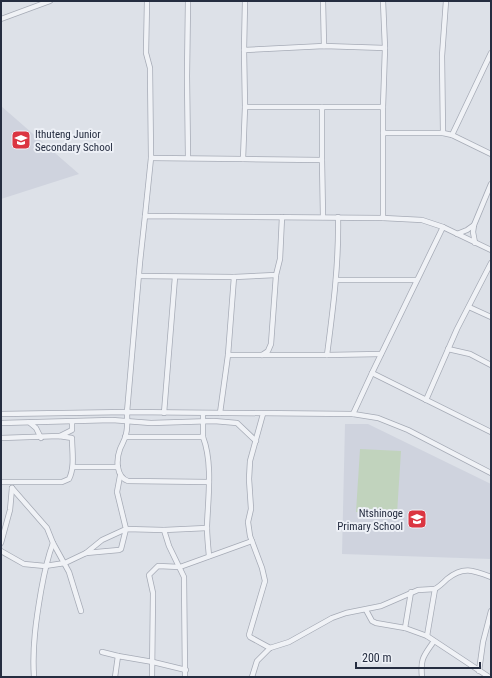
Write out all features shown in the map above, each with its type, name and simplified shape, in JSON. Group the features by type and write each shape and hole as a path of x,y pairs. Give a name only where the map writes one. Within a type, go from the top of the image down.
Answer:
{"street":[{"path":"1,19 50,1"},
{"path":"86,552 121,549 126,529 117,492 120,476 118,467 119,451 125,437 128,422 127,412 151,158 150,68 146,53 147,1"},
{"path":"188,1 188,158"},
{"path":"244,158 245,1"},
{"path":"324,1 324,46"},
{"path":"383,1 385,48 382,107 383,218"},
{"path":"443,134 441,69 446,1"},
{"path":"244,50 324,46 385,48"},
{"path":"452,135 491,53"},
{"path":"245,107 382,107"},
{"path":"322,107 323,217"},
{"path":"383,134 452,135 491,154"},
{"path":"151,158 322,160"},
{"path":"475,243 473,232 474,225 491,184"},
{"path":"145,216 338,217 422,220 443,227 491,250"},
{"path":"262,355 268,351 271,344 276,275 280,259 282,217"},
{"path":"327,356 336,280 339,241 338,217"},
{"path":"457,234 474,225"},
{"path":"353,414 416,280 443,227"},
{"path":"426,400 448,349 491,263"},
{"path":"139,276 234,277 276,275"},
{"path":"164,413 175,277"},
{"path":"220,413 228,355 234,277"},
{"path":"336,280 416,280"},
{"path":"468,307 491,317"},
{"path":"448,349 470,354 491,365"},
{"path":"228,355 327,356 365,353 381,354"},
{"path":"372,373 491,432"},
{"path":"1,414 127,412 203,414 353,414 378,418 408,430 491,473"},
{"path":"203,414 203,437 209,482 207,528 209,556"},
{"path":"263,414 250,461 249,479 251,509 249,529 265,581 249,634 250,637 270,648"},
{"path":"1,423 112,420 151,423 214,421 237,423 256,441"},
{"path":"1,482 62,482 69,479 73,467 72,422"},
{"path":"30,423 36,428 41,438"},
{"path":"59,436 72,430"},
{"path":"1,438 41,438 59,436 72,438"},
{"path":"125,437 203,437"},
{"path":"73,467 118,467"},
{"path":"120,476 123,480 128,481 209,482"},
{"path":"1,543 10,510 12,482"},
{"path":"12,488 47,528 53,543 65,563 81,611"},
{"path":"1,551 24,564 45,566 65,563 86,552 102,540 126,529 164,530 207,528"},
{"path":"164,530 169,546 184,577 185,677"},
{"path":"152,677 153,593 149,575 158,566 180,567 252,541"},
{"path":"34,677 33,657 35,630 45,566 53,543"},
{"path":"252,677 257,661 270,648 289,642 332,618 346,613 381,606 411,592 424,589 435,589 456,573 463,570 469,569 491,577"},
{"path":"427,636 435,589"},
{"path":"405,628 411,592"},
{"path":"366,610 372,621 405,628 427,636 478,671 490,677"},
{"path":"478,671 491,611"},
{"path":"422,677 421,665 423,657 434,641"},
{"path":"102,652 186,670"},
{"path":"115,677 118,656"}],"shaded area":[{"name":"Ithuteng Junior Secondary School","path":"1,106 79,174 1,199"},
{"name":"Ntshinoge Primary School","path":"345,424 368,424 491,484 491,559 342,554"}],"green space":[{"path":"360,449 401,451 397,514 356,512"}],"place":[{"name":"Ithuteng Junior Secondary School","path":"21,140"},
{"name":"Ntshinoge Primary School","path":"417,519"}]}
